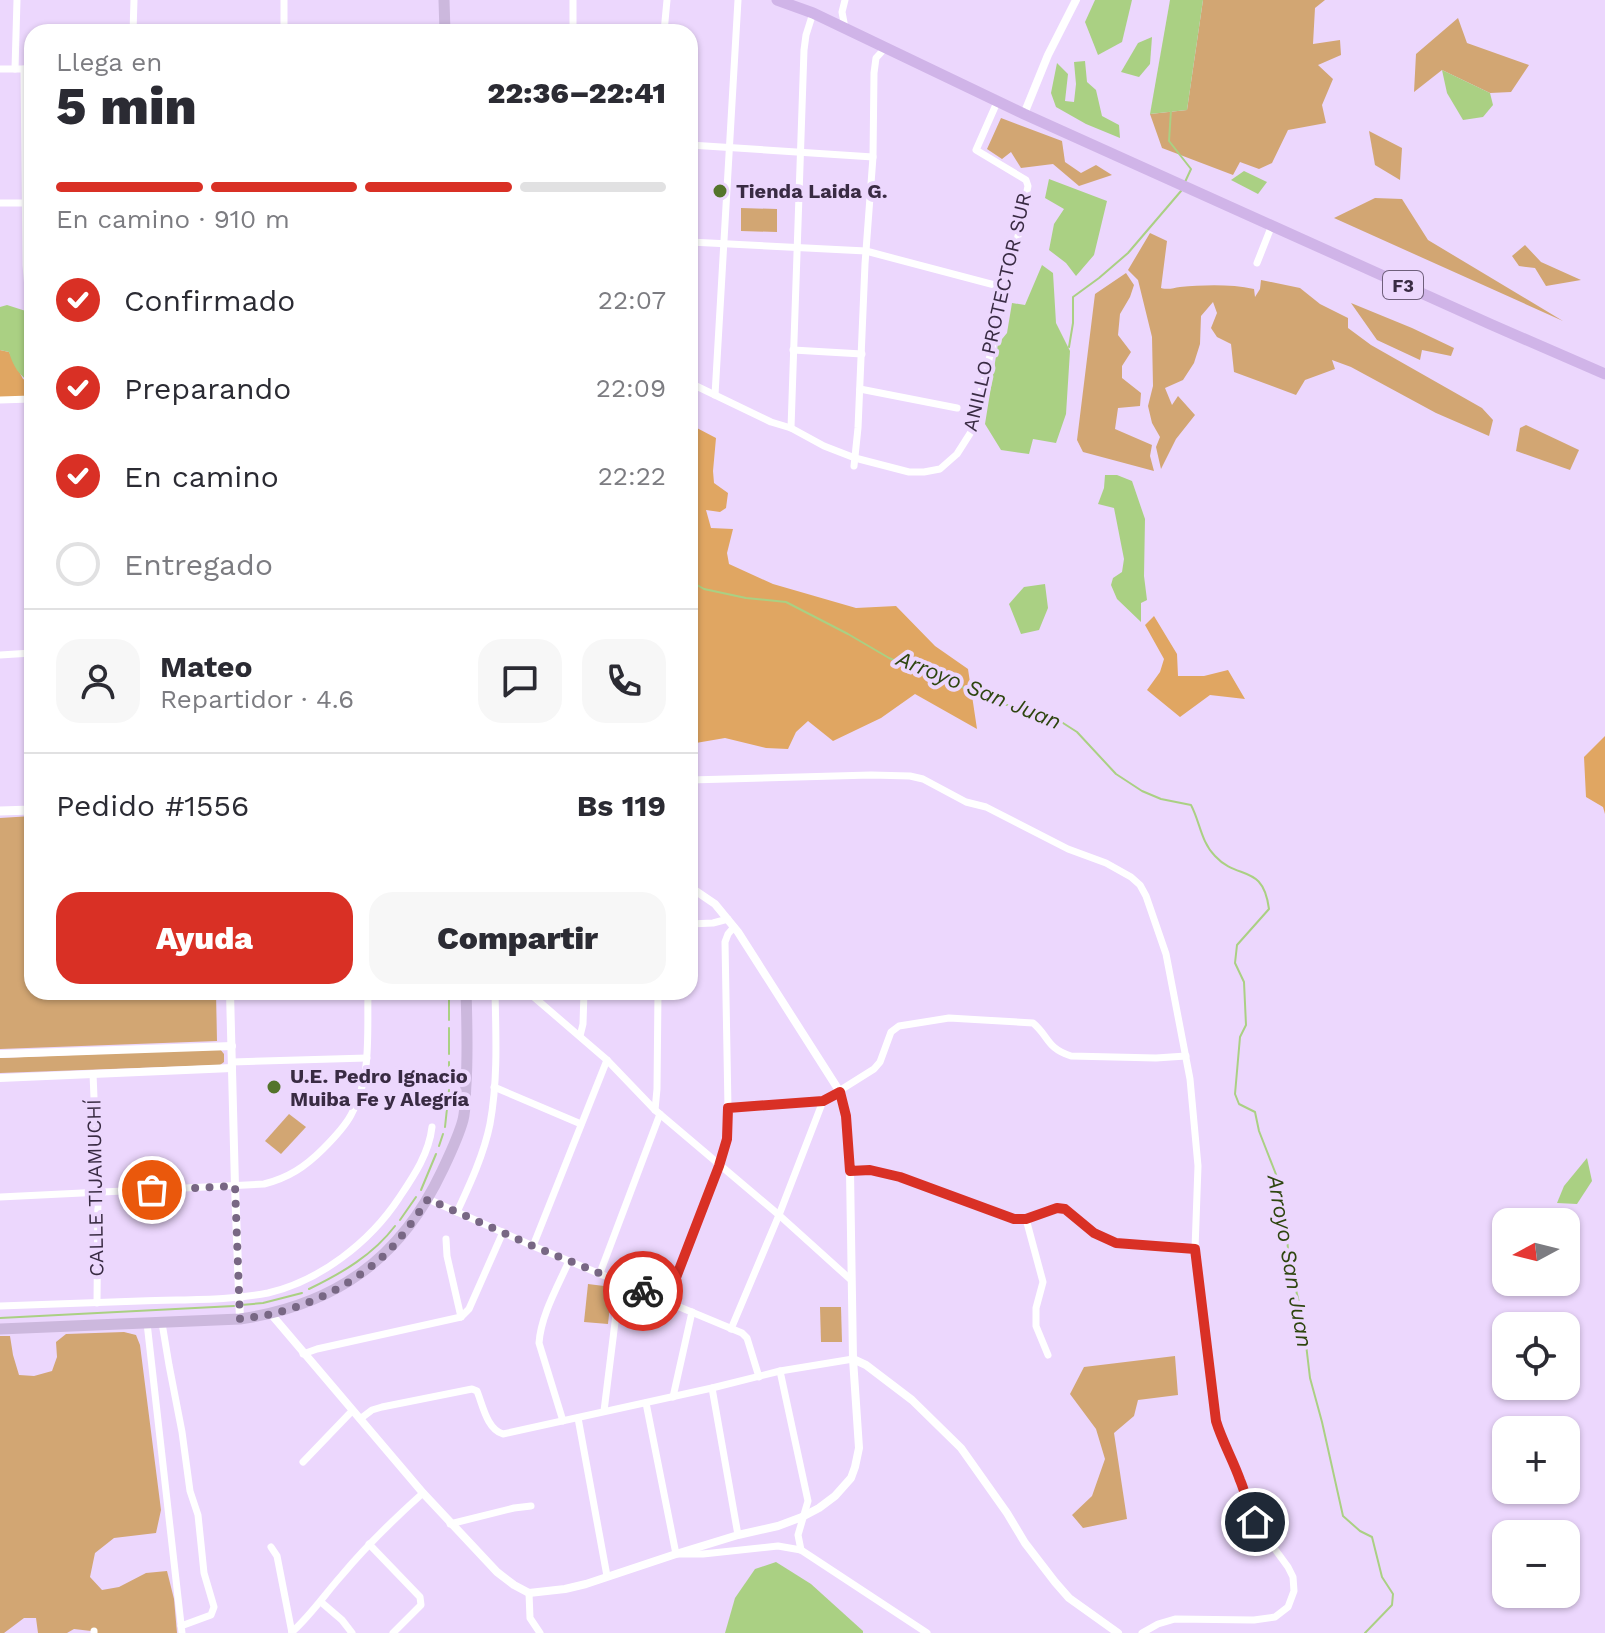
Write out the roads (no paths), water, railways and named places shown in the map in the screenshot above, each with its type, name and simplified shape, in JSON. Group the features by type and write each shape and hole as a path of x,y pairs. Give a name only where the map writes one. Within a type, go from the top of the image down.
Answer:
{"highway":[{"name":"F3","path":"777,0 813,13 1024,114 1605,374"}],"main road":[{"path":"444,0 445,24"},
{"path":"0,811 24,810"},
{"path":"0,1329 162,1323 240,1306 271,1314 335,1289 367,1270 394,1245 428,1199 454,1144 466,1101 466,1000"}],"street":[{"path":"0,69 24,69 17,0"},
{"path":"133,24 134,0"},
{"path":"284,0 284,24"},
{"path":"573,0 573,24"},
{"path":"665,24 667,0"},
{"path":"715,395 738,0"},
{"path":"845,0 842,12 845,28"},
{"path":"1024,114 1048,55 1076,0"},
{"path":"791,428 804,50 813,13"},
{"path":"854,462 873,157 874,73 876,58 886,47"},
{"name":"ANILLO PROTECTOR SUR","path":"698,387 771,422 791,428 854,462 924,472 940,469 957,454 971,432 1028,186 1026,180 976,150 998,100"},
{"path":"698,146 873,157"},
{"path":"0,203 24,203"},
{"path":"1257,263 1272,225"},
{"path":"698,242 866,251 1006,288"},
{"path":"793,350 862,354"},
{"path":"860,389 957,408"},
{"path":"0,400 24,399"},
{"path":"0,655 24,654"},
{"path":"698,780 910,776 936,785 966,802 986,807 1068,849 1106,863 1131,877 1146,896 1166,954 1190,1079 1198,1166 1195,1249 1216,1421 1245,1490 1248,1508 1288,1567 1293,1577 1294,1591 1288,1607 1275,1617 1254,1620 1175,1619 1142,1633"},
{"path":"271,1314 450,1524 497,1572 529,1593 565,1589 738,1535 778,1526 802,1517 835,1496 851,1478 859,1448 853,1359 850,1171 846,1116 840,1092 731,923 715,904 698,892"},
{"path":"698,924 731,923"},
{"path":"667,1301 727,1139 725,942 731,923"},
{"path":"230,1000 240,1306"},
{"path":"0,1197 264,1184 294,1173 319,1153 350,1118 359,1099 367,1058 368,1000"},
{"path":"457,1212 482,1152 489,1125 496,1049 495,1000"},
{"path":"537,1000 607,1060 658,1112 851,1280"},
{"path":"580,1036 584,1000"},
{"path":"600,1273 658,1112 658,1000"},
{"path":"728,1108 823,1101 874,1069 880,1062 891,1032 899,1026 949,1018 1033,1023 1050,1046 1071,1056 1186,1056"},
{"path":"0,1054 232,1046"},
{"path":"0,1078 367,1058"},
{"path":"533,1246 607,1060"},
{"name":"CALLE TIJAMUCHÍ","path":"93,1074 98,1192 97,1303"},
{"path":"494,1087 581,1124"},
{"path":"731,1329 823,1101"},
{"path":"0,1306 195,1300 240,1306 330,1266 354,1249 388,1215 407,1187 425,1156 432,1127"},
{"path":"850,1171 881,1171 1014,1219 1026,1219 1057,1208 1065,1209 1094,1233 1116,1243 1195,1249"},
{"path":"428,1199 742,1333 747,1338 759,1377"},
{"path":"1026,1219 1043,1282 1036,1308 1036,1326 1048,1355"},
{"path":"303,1354 461,1317 469,1309 503,1232"},
{"path":"446,1239 461,1317"},
{"path":"563,1421 539,1337 569,1261"},
{"path":"604,1411 620,1282"},
{"path":"673,1397 692,1312"},
{"path":"147,1323 182,1630 211,1615 214,1607 204,1573 198,1515 190,1491 162,1323"},
{"path":"360,1419 382,1407 472,1389 477,1391 491,1426 496,1433 503,1434 780,1371 853,1359 866,1365 912,1400 961,1448 1055,1582 1069,1598 1118,1633"},
{"path":"780,1371 808,1501 798,1535 801,1550"},
{"path":"712,1388 738,1535"},
{"path":"646,1403 676,1554"},
{"path":"303,1462 352,1411"},
{"path":"578,1418 607,1576"},
{"path":"292,1632 369,1544 423,1493"},
{"path":"450,1524 531,1506"},
{"path":"369,1544 420,1597 421,1605 393,1633"},
{"path":"676,1554 778,1546 801,1550 927,1633"},
{"path":"271,1547 279,1564 292,1632"},
{"path":"529,1593 530,1618 540,1633"},
{"path":"321,1602 352,1633"}],"waterway":[{"name":"Arroyo San Juan","path":"1171,110 1169,141 1191,169 1185,182"},
{"name":"Arroyo San Juan","path":"1069,347 1073,297 1128,253 1181,191"},
{"name":"Arroyo San Juan","path":"698,586 746,598 786,602 889,658 940,680 1004,705 1028,705 1049,714 1077,732 1116,774 1142,791 1161,799 1191,805 1215,856 1261,885 1269,909 1237,945 1235,963 1244,982 1246,1025 1240,1037 1235,1094 1239,1104 1255,1112 1284,1203 1289,1261 1303,1319 1310,1378 1343,1516 1372,1537 1382,1577 1393,1594 1392,1605 1365,1633"},
{"path":"449,1000 449,1020"},
{"path":"449,1028 449,1054"},
{"path":"449,1062 449,1082"},
{"path":"445,1127 449,1090"},
{"path":"439,1146 443,1134"},
{"path":"421,1190 436,1154"},
{"path":"400,1220 416,1197"},
{"path":"309,1289 356,1262 377,1246 395,1226"},
{"path":"241,1305 302,1293"},
{"path":"0,1318 234,1306"}],"place":[{"name":"Tienda Laida G.","path":"720,191"},
{"name":"U.E. Pedro Ignacio Muiba Fe y Alegría","path":"274,1087"}]}
